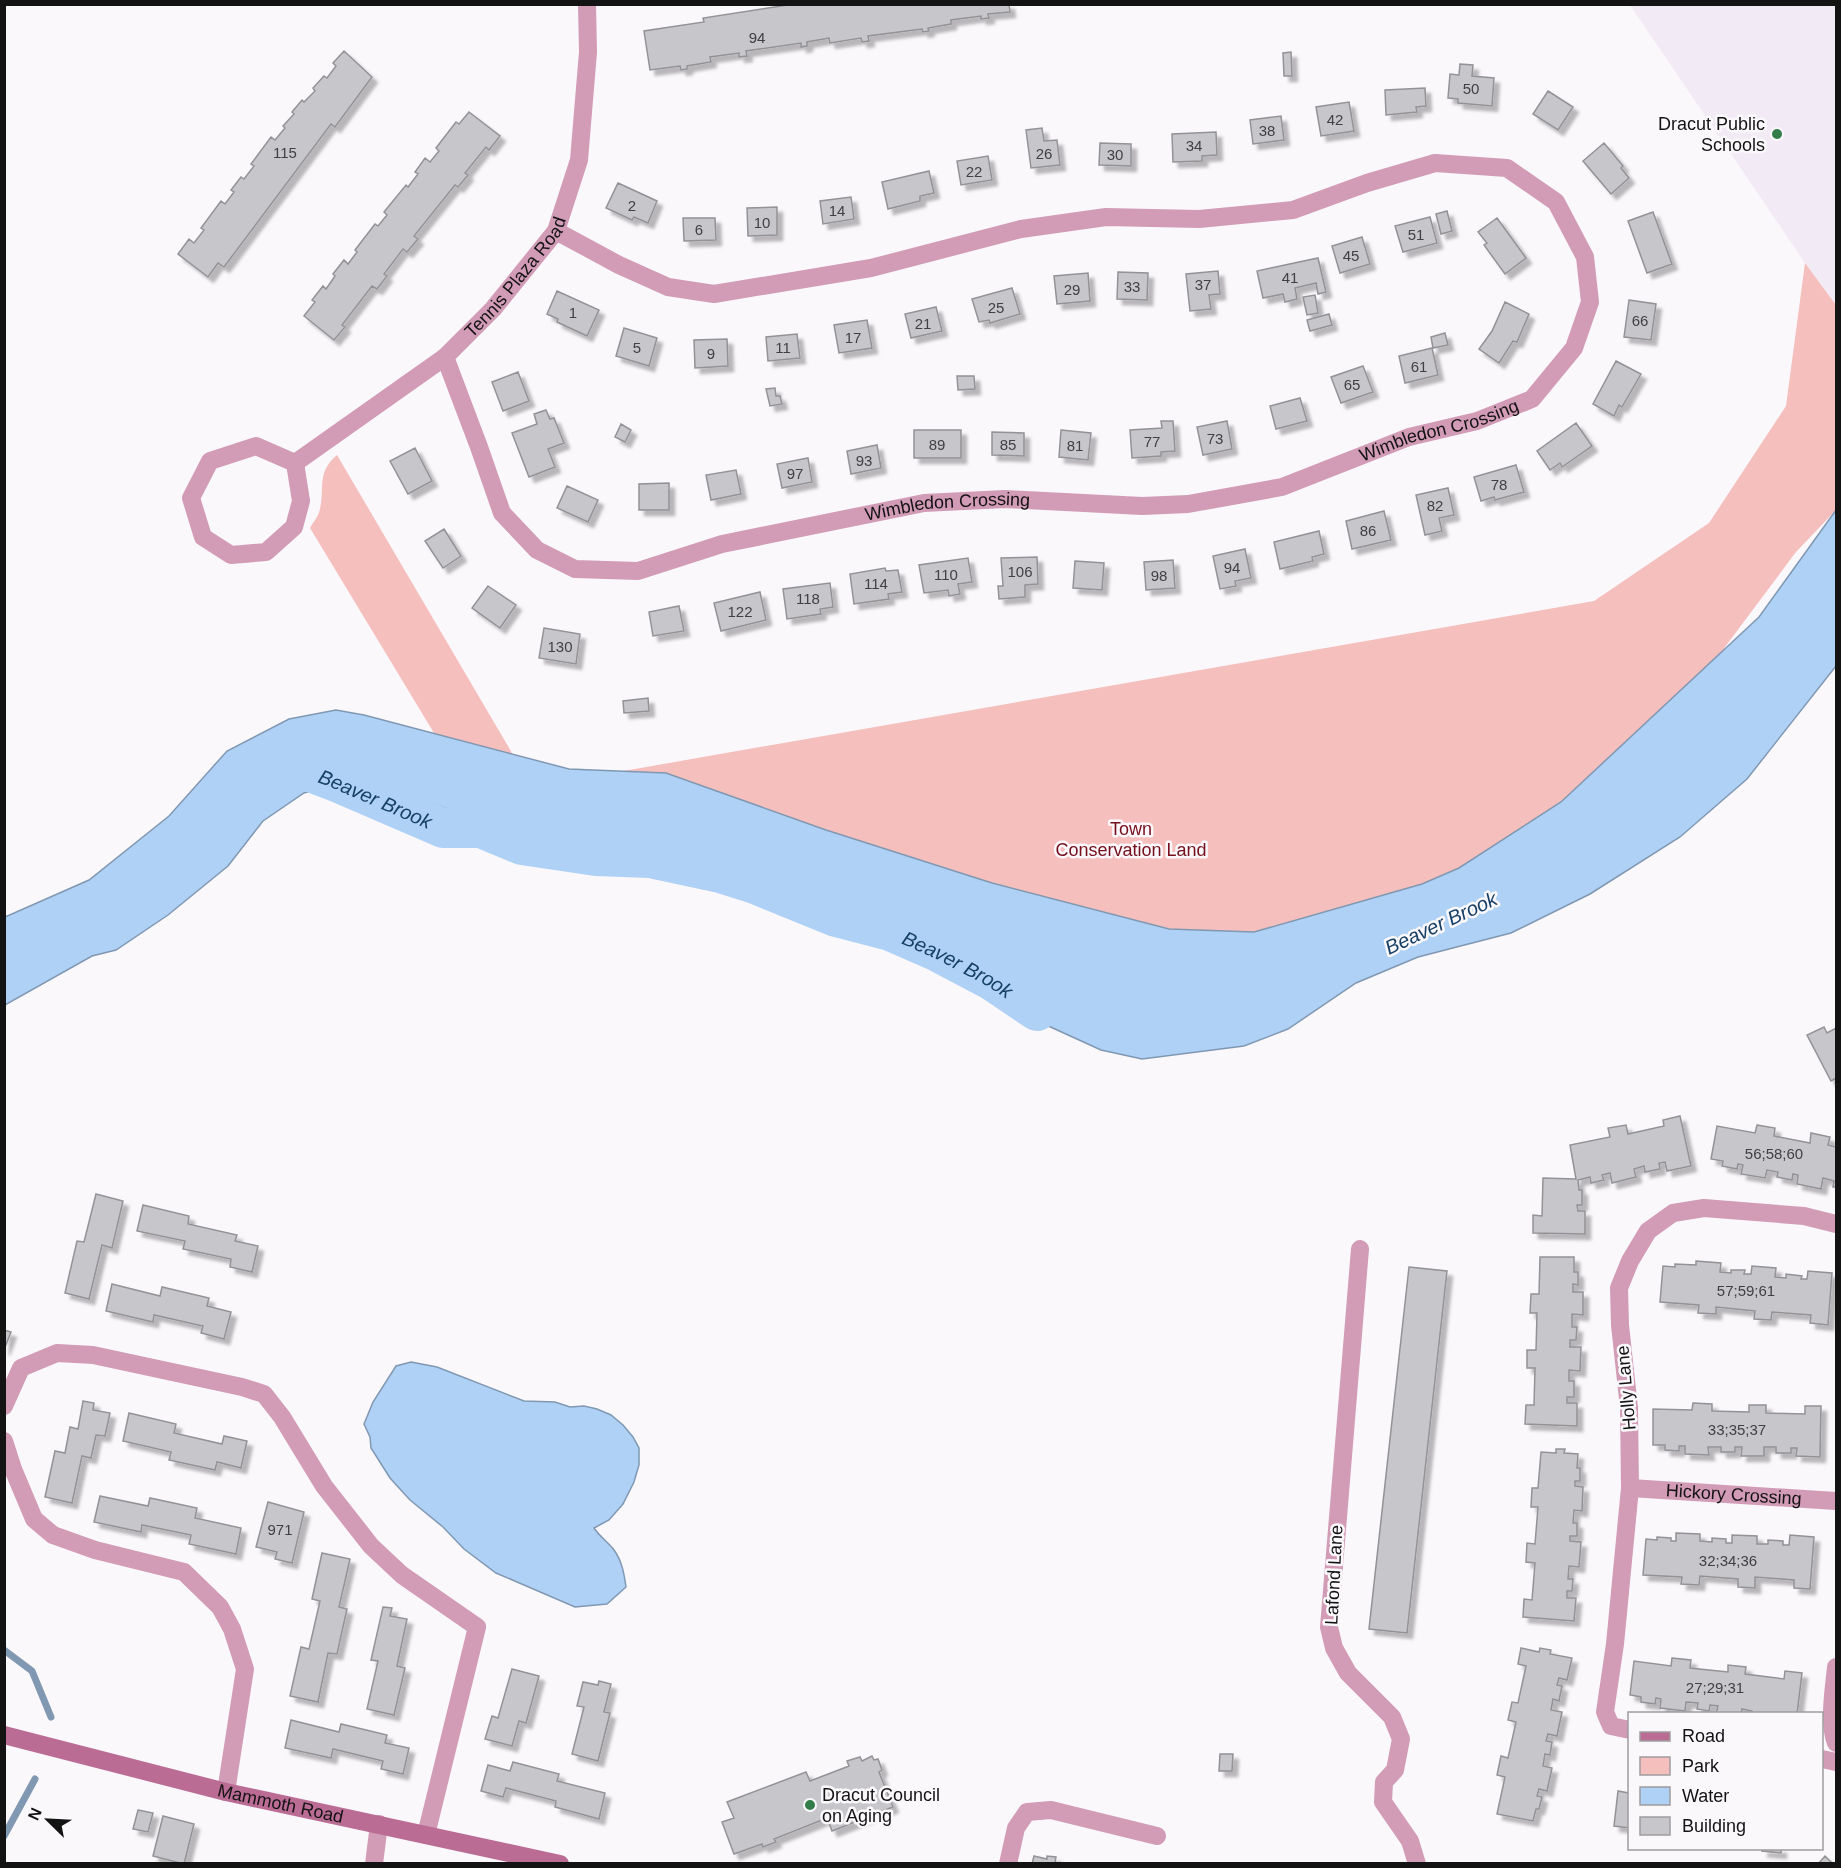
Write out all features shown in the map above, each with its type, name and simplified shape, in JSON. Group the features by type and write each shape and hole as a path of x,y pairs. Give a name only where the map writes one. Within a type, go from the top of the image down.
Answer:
{"main road":[{"name":"Mammoth Road","path":"4,1736 226,1792 560,1863"}],"street":[{"name":"Tennis Plaza Road","path":"295,463 445,357 493,309 556,231 579,160 588,52 587,4"},
{"name":"Wimbledon Crossing","path":"445,357 502,513 537,550 575,569 638,571 722,544 924,503 1005,499 1142,506 1188,504 1282,487 1409,437 1477,420 1532,399 1574,348 1590,302 1585,257 1556,202 1507,168 1435,163 1367,183 1293,210 1199,219 1106,217 1021,229 871,268 714,294 668,287 619,265 556,231"},
{"path":"256,447 295,463 301,501 294,527 266,552 231,555 203,537 191,498 210,461 256,447"},
{"name":"Holly Lane","path":"1628,1730 1611,1726 1605,1712 1615,1644 1630,1488 1629,1408 1620,1324 1619,1288 1630,1261 1648,1231 1673,1213 1704,1208 1804,1216 1836,1224"},
{"name":"Lafond Lane","path":"1360,1249 1329,1627 1335,1648 1348,1673 1392,1718 1401,1739 1395,1770 1384,1782 1383,1802 1410,1841 1417,1863"},
{"path":"4,1406 21,1368 57,1353 93,1355 242,1387 264,1394 282,1417 324,1486 371,1546 402,1575 477,1627 426,1835"},
{"path":"4,1441 34,1519 52,1535 95,1550 184,1572 220,1607 232,1629 245,1669 226,1792"},
{"name":"Hickory Crossing","path":"1630,1488 1836,1501"},
{"path":"1836,1667 1833,1695 1836,1743"},
{"path":"1008,1863 1016,1828 1027,1812 1051,1810 1157,1836"},
{"path":"374,1863 379,1824"}],"shaded area":[{"name":"Dracut Public Schools","path":"1630,5 1836,5 1836,305 1805,263"}],"green space":[{"name":"Town Conservation Land","path":"1805,263 1836,305 1836,510 1796,552 1618,790 1423,915 1131,1001 854,877 483,814 310,528 318,515 322,499 323,477 330,462 337,455 532,787 1594,601 1709,523 1786,406"}],"water":[{"path":"1836,510 1836,666 1747,779 1680,837 1590,894 1511,933 1418,957 1356,983 1288,1029 1244,1046 1142,1059 1101,1050 1044,1024 1000,991 983,970 921,926 823,894 792,891 773,883 647,866 461,814 392,788 345,781 304,793 263,821 228,866 168,915 116,950 92,956 5,1005 5,917 89,880 169,816 227,751 289,719 336,710 364,715 569,769 666,773 826,830 992,883 1169,929 1254,932 1422,884 1459,868 1561,802 1759,617"},
{"path":"411,1362 437,1367 524,1401 555,1402 570,1407 584,1406 597,1409 611,1415 633,1437 639,1448 639,1465 634,1482 623,1504 609,1520 594,1528 617,1554 626,1587 607,1604 575,1607 496,1573 464,1549 443,1527 410,1500 390,1478 371,1448 370,1437 364,1424 373,1402 396,1366"}],"building":[{"path":"794,4 1009,4 1010,12 988,14 989,18 981,19 981,16 951,20 951,24 928,28 929,31 923,32 922,29 868,36 869,41 862,42 861,38 830,43 829,38 807,42 807,46 801,47 801,43 746,51 747,56 739,57 739,53 710,57 711,62 687,66 687,69 681,70 680,66 650,70 644,31 704,22 703,18"},
{"path":"344,51 372,77 335,127 331,124 224,267 218,263 208,277 178,254 189,239 194,243 204,230 201,228 221,201 225,204 234,192 231,190 254,166 251,164 271,137 275,140 285,128 283,126 294,114 292,112 302,100 304,102 315,91 313,88 324,76 327,78 336,66 333,63"},
{"path":"1291,52 1292,76 1284,76 1283,53"},
{"path":"1460,64 1473,65 1472,76 1494,78 1492,106 1458,103 1458,99 1448,98 1450,74 1459,75"},
{"path":"1425,88 1426,106 1416,107 1417,112 1386,115 1385,90"},
{"path":"1548,91 1573,107 1558,130 1533,114"},
{"path":"1349,102 1354,131 1321,136 1316,107"},
{"path":"469,112 500,136 489,150 486,147 465,173 468,175 458,187 455,185 414,236 418,239 407,252 403,249 384,274 387,276 377,289 372,286 342,325 345,327 334,340 304,316 315,302 312,300 323,286 326,289 335,276 333,274 344,260 348,264 357,252 355,250 375,224 378,226 387,215 384,212 418,174 415,172 425,158 430,162 439,151 436,148 456,122 459,124"},
{"path":"1281,116 1284,140 1253,144 1250,120"},
{"path":"1042,128 1044,141 1057,140 1060,165 1031,168 1026,130"},
{"path":"1216,132 1217,155 1202,156 1202,161 1173,162 1172,134"},
{"path":"1100,143 1131,144 1131,166 1099,165"},
{"path":"1604,143 1623,166 1621,168 1629,178 1611,194 1583,161"},
{"path":"988,156 992,180 961,185 957,161"},
{"path":"929,171 934,193 920,196 920,201 888,209 882,182"},
{"path":"618,183 657,201 648,223 634,217 632,220 606,208"},
{"path":"851,197 854,219 823,224 820,201"},
{"path":"777,207 777,235 748,236 747,208"},
{"path":"1447,211 1452,231 1441,234 1436,214"},
{"path":"1653,212 1672,264 1647,273 1628,221"},
{"path":"1430,217 1437,243 1403,252 1395,226"},
{"path":"683,218 715,218 716,240 684,241"},
{"path":"1497,218 1526,258 1505,274 1484,245 1487,243 1478,232"},
{"path":"1362,237 1370,264 1340,273 1332,246"},
{"path":"1318,258 1326,292 1318,294 1316,283 1295,288 1297,299 1285,302 1283,294 1263,298 1257,271"},
{"path":"1218,271 1220,294 1209,295 1211,309 1190,311 1186,274"},
{"path":"1118,272 1148,273 1147,300 1117,299"},
{"path":"1088,273 1090,301 1057,304 1054,276"},
{"path":"1012,288 1020,314 990,323 989,320 979,322 972,299"},
{"path":"557,291 599,310 587,336 557,322 558,319 547,314"},
{"path":"1315,295 1318,313 1307,315 1303,297"},
{"path":"1629,300 1656,304 1651,340 1624,337"},
{"path":"1505,302 1529,314 1517,342 1513,341 1499,363 1479,349 1492,331"},
{"path":"936,307 942,331 911,338 905,314"},
{"path":"1329,314 1332,325 1310,331 1307,320"},
{"path":"867,320 872,348 839,353 834,325"},
{"path":"624,328 657,338 649,366 616,356"},
{"path":"1445,333 1448,345 1433,348 1431,337"},
{"path":"797,334 800,358 768,361 766,337"},
{"path":"727,339 728,366 695,368 694,340"},
{"path":"1432,348 1438,375 1405,383 1399,356"},
{"path":"1616,361 1641,374 1622,407 1619,405 1614,416 1593,404"},
{"path":"1363,366 1373,392 1341,403 1331,377"},
{"path":"518,372 529,401 503,411 492,382"},
{"path":"957,376 974,376 975,389 958,390"},
{"path":"775,388 776,396 780,396 782,404 770,406 766,389"},
{"path":"1300,398 1307,421 1276,429 1270,406"},
{"path":"546,410 550,419 554,418 564,443 548,449 555,467 529,477 512,433 537,424 534,414"},
{"path":"1161,421 1173,421 1175,451 1161,452 1161,456 1132,458 1130,430 1162,428"},
{"path":"1227,421 1232,449 1203,455 1197,427"},
{"path":"1576,423 1592,446 1562,467 1560,463 1550,470 1537,451"},
{"path":"621,424 631,430 625,442 615,437"},
{"path":"914,430 961,430 961,458 914,458"},
{"path":"1061,430 1091,433 1088,460 1059,457"},
{"path":"992,432 1024,433 1024,456 992,455"},
{"path":"877,445 881,468 851,474 847,451"},
{"path":"415,448 432,481 408,494 390,461"},
{"path":"808,458 812,482 782,488 777,464"},
{"path":"1516,465 1524,492 1495,500 1494,497 1481,501 1474,477"},
{"path":"736,470 741,494 711,500 706,475"},
{"path":"669,483 669,510 639,510 639,484"},
{"path":"567,486 598,500 588,522 557,508"},
{"path":"1448,488 1454,515 1439,518 1442,531 1425,535 1416,495"},
{"path":"1384,511 1391,540 1352,549 1346,521"},
{"path":"444,529 461,556 443,568 425,541"},
{"path":"1319,531 1324,554 1312,557 1313,561 1280,569 1274,542"},
{"path":"1245,549 1251,578 1235,581 1236,586 1220,589 1213,556"},
{"path":"1037,557 1038,584 1025,585 1025,597 999,599 998,586 1003,586 1001,558"},
{"path":"968,558 972,582 958,584 960,594 949,596 948,590 924,593 919,565"},
{"path":"1173,560 1175,588 1146,590 1144,562"},
{"path":"1075,561 1104,563 1102,590 1073,588"},
{"path":"885,568 886,571 898,570 902,592 888,594 889,599 854,604 850,574"},
{"path":"830,583 833,607 820,609 821,614 787,619 783,589"},
{"path":"488,586 516,605 500,628 472,608"},
{"path":"760,592 766,620 721,631 714,603"},
{"path":"679,606 684,631 653,636 649,612"},
{"path":"544,628 580,634 576,664 539,658"},
{"path":"648,698 649,711 624,713 623,701"},
{"path":"1824,1027 1827,1033 1836,1028 1836,1078 1831,1081 1807,1035"},
{"path":"1680,1116 1691,1166 1667,1171 1665,1162 1659,1163 1660,1169 1645,1172 1644,1166 1634,1169 1636,1177 1612,1183 1610,1173 1602,1175 1604,1180 1591,1183 1590,1177 1578,1180 1579,1190 1582,1190 1582,1205 1577,1205 1578,1211 1585,1211 1585,1234 1533,1233 1533,1215 1542,1216 1543,1178 1576,1179 1570,1145 1610,1137 1608,1128 1626,1125 1628,1134 1664,1126 1663,1120"},
{"path":"1757,1125 1775,1128 1774,1136 1810,1143 1811,1133 1830,1137 1828,1145 1836,1147 1836,1187 1833,1187 1834,1181 1823,1178 1821,1189 1797,1184 1798,1175 1793,1174 1792,1180 1777,1177 1778,1172 1767,1170 1765,1178 1741,1174 1743,1165 1738,1164 1737,1169 1722,1166 1723,1161 1711,1159 1717,1126 1755,1133"},
{"path":"96,1194 123,1201 112,1248 102,1245 89,1299 65,1293 77,1241 84,1242"},
{"path":"143,1205 189,1216 188,1224 237,1235 235,1241 258,1246 252,1272 230,1267 231,1259 183,1249 185,1241 137,1231"},
{"path":"1540,1257 1574,1257 1574,1272 1578,1272 1578,1285 1573,1284 1573,1292 1583,1292 1583,1315 1572,1314 1572,1327 1577,1327 1576,1340 1570,1340 1570,1347 1581,1347 1580,1371 1569,1370 1569,1381 1574,1381 1574,1397 1567,1397 1567,1403 1577,1403 1577,1426 1525,1424 1526,1405 1534,1405 1535,1368 1527,1368 1527,1350 1536,1350 1537,1313 1530,1313 1531,1294 1539,1294"},
{"path":"1696,1261 1721,1263 1720,1272 1731,1273 1731,1270 1745,1270 1744,1274 1751,1274 1752,1266 1776,1268 1775,1277 1786,1278 1786,1274 1807,1279 1808,1271 1832,1273 1828,1325 1810,1323 1811,1315 1772,1312 1771,1320 1754,1319 1755,1311 1716,1307 1716,1314 1698,1313 1699,1305 1660,1302 1663,1266 1696,1265"},
{"path":"1409,1267 1447,1271 1407,1633 1369,1629"},
{"path":"112,1284 160,1296 162,1287 209,1298 207,1306 231,1312 224,1339 201,1333 203,1326 154,1315 153,1322 106,1311"},
{"path":"4,1330 11,1332 4,1350"},
{"path":"83,1401 94,1403 93,1410 110,1413 105,1436 96,1435 91,1458 82,1456 72,1503 45,1497 55,1451 65,1453 70,1427 78,1429"},
{"path":"1693,1403 1712,1404 1712,1411 1749,1412 1749,1405 1766,1405 1766,1413 1805,1414 1805,1406 1821,1406 1820,1457 1796,1456 1797,1448 1791,1448 1791,1453 1776,1453 1776,1447 1764,1447 1764,1456 1741,1456 1742,1447 1735,1447 1735,1452 1721,1452 1721,1447 1708,1447 1709,1455 1685,1454 1685,1446 1679,1446 1679,1451 1665,1450 1665,1445 1653,1445 1653,1409 1692,1410"},
{"path":"129,1413 176,1424 174,1433 222,1444 224,1436 247,1441 241,1468 217,1462 215,1470 169,1460 171,1452 123,1441"},
{"path":"1556,1449 1565,1449 1564,1453 1578,1454 1577,1468 1580,1468 1580,1481 1575,1481 1575,1486 1583,1487 1582,1511 1574,1510 1573,1523 1577,1523 1577,1536 1570,1536 1570,1541 1581,1542 1579,1567 1569,1566 1568,1579 1573,1579 1572,1591 1567,1591 1567,1598 1576,1598 1574,1621 1523,1617 1524,1599 1532,1600 1535,1563 1526,1562 1527,1543 1535,1544 1538,1507 1531,1507 1532,1488 1538,1488 1541,1452 1556,1453"},
{"path":"100,1496 148,1506 150,1498 197,1508 195,1518 241,1528 236,1554 189,1544 191,1535 142,1525 141,1532 94,1522"},
{"path":"268,1502 304,1512 292,1563 275,1559 277,1552 256,1547"},
{"path":"1676,1533 1700,1534 1700,1541 1712,1542 1712,1538 1726,1539 1726,1543 1732,1543 1732,1535 1757,1536 1757,1544 1768,1544 1768,1540 1783,1541 1783,1545 1789,1545 1790,1535 1814,1537 1810,1589 1794,1588 1794,1580 1755,1577 1755,1588 1738,1587 1738,1579 1700,1576 1699,1585 1681,1584 1682,1577 1643,1575 1646,1539 1657,1540 1657,1537 1671,1538 1671,1541 1676,1541"},
{"path":"322,1553 350,1559 339,1607 347,1609 337,1654 328,1653 318,1702 290,1696 301,1647 309,1649 320,1601 312,1599"},
{"path":"383,1607 392,1608 390,1616 407,1619 397,1666 405,1668 394,1715 367,1709 378,1661 371,1660"},
{"path":"1521,1648 1539,1652 1540,1648 1551,1650 1550,1654 1572,1658 1567,1680 1559,1678 1557,1685 1562,1686 1559,1701 1553,1699 1551,1710 1562,1712 1557,1736 1548,1734 1546,1741 1552,1742 1550,1755 1545,1754 1543,1766 1552,1768 1547,1791 1539,1789 1537,1796 1542,1797 1533,1821 1497,1814 1505,1777 1497,1775 1501,1756 1508,1758 1516,1722 1508,1720 1512,1702 1518,1703 1526,1666 1518,1664"},
{"path":"1672,1658 1691,1660 1690,1668 1728,1672 1728,1665 1746,1667 1745,1674 1784,1679 1785,1671 1802,1673 1797,1712 1752,1712 1742,1709 1741,1712 1716,1712 1718,1706 1710,1705 1709,1711 1697,1709 1698,1703 1686,1702 1685,1711 1660,1708 1661,1699 1656,1698 1655,1704 1641,1702 1641,1697 1630,1695 1634,1661 1671,1666"},
{"path":"512,1669 539,1676 526,1723 519,1721 512,1746 485,1739 492,1716 498,1718"},
{"path":"599,1681 611,1684 604,1712 610,1713 598,1761 572,1754 584,1707 577,1706 583,1682 598,1685"},
{"path":"291,1720 339,1732 341,1724 387,1735 385,1743 409,1748 403,1774 381,1769 383,1761 333,1749 331,1758 285,1748"},
{"path":"1220,1754 1233,1754 1232,1771 1219,1771"},
{"name":"Dracut Council on Aging","path":"872,1756 874,1760 878,1759 882,1770 879,1772 893,1807 832,1831 827,1818 774,1839 776,1842 763,1847 762,1844 734,1854 722,1822 734,1818 727,1802 806,1772 810,1781 849,1766 847,1761 860,1757 862,1761"},
{"path":"513,1762 559,1774 557,1781 605,1793 599,1819 555,1807 556,1801 506,1788 503,1797 481,1791 488,1765 510,1771"},
{"path":"1618,1791 1628,1793 1628,1828 1614,1826"},
{"path":"138,1810 153,1813 148,1832 133,1829"},
{"path":"163,1816 194,1824 184,1864 153,1856"},
{"path":"1781,1850 1781,1853 1762,1851"},
{"path":"1034,1856 1047,1859 1047,1856 1056,1857 1055,1862 1061,1864 1032,1864"},
{"path":"1825,1856 1833,1864 1818,1864"}],"waterway":[{"name":"Beaver Brook","path":"286,766 292,765 334,781 443,828 481,828 522,845 596,856 650,858 720,873 755,884 836,917 890,931 938,952 991,980 1037,1011"},
{"path":"4,1650 32,1671 51,1717"},
{"path":"4,1836 35,1779"}],"place":[{"name":"Dracut Public Schools","path":"1777,134"},
{"name":"Dracut Council on Aging","path":"810,1805"}]}
